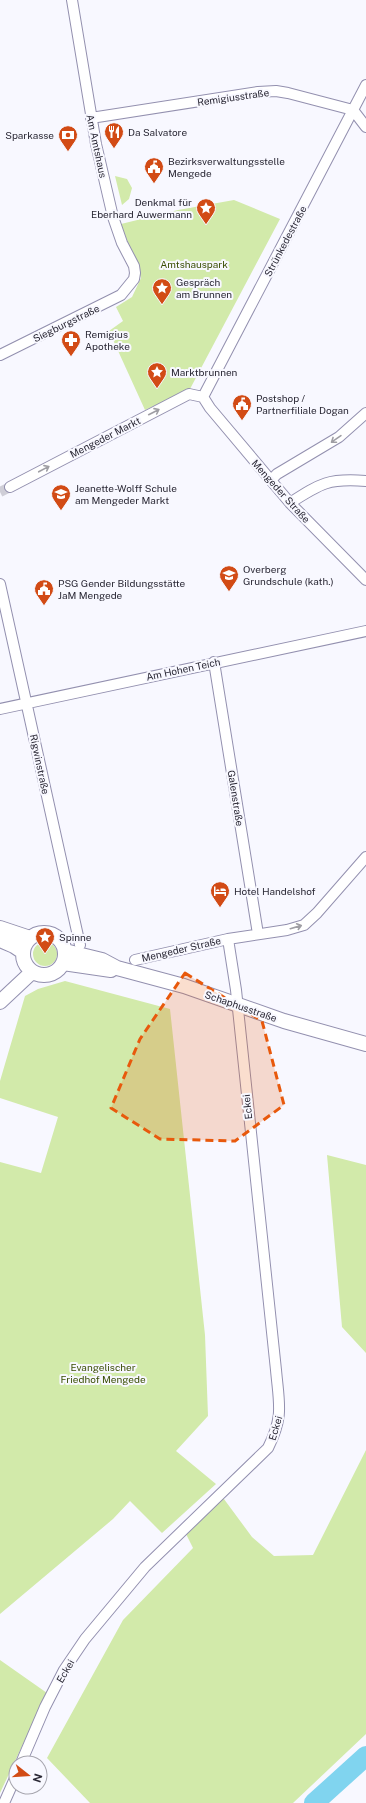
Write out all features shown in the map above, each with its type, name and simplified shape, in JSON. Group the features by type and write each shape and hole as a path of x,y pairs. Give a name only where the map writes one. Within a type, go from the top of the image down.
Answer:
{"main road":[{"path":"0,928 30,938"},
{"path":"38,934 50,934 60,940 64,957 60,968 50,975 32,972 25,963 23,952 30,938 38,934"},
{"path":"0,940 23,952"},
{"name":"Schaphusstraße","path":"64,957 109,963 117,968 184,986 284,1021 366,1044"},
{"path":"0,1002 32,972"}],"street":[{"name":"Am Amtshaus","path":"72,0 91,118 113,217 122,243 134,266 134,279 129,286"},
{"name":"Strünkedestraße","path":"203,397 366,85"},
{"name":"Remigiusstraße","path":"91,118 265,91 288,93 353,110"},
{"path":"353,110 366,127"},
{"name":"Siegburgstraße","path":"0,355 121,295 129,286"},
{"name":"Mengeder Markt","path":"10,487 189,394 203,397"},
{"name":"Mengeder Straße","path":"203,397 210,408 290,503 366,580"},
{"path":"271,480 277,474 339,437 366,413"},
{"path":"290,503 329,481 347,479 366,481"},
{"name":"Rigwinstraße","path":"0,584 80,945"},
{"name":"Am Hohen Teich","path":"0,709 214,662 366,631"},
{"name":"Galenstraße","path":"214,662 258,934"},
{"name":"Mengeder Straße","path":"135,960 228,939 287,930 304,925 317,913 366,857"},
{"name":"Mengeder Straße","path":"228,939 237,1005"},
{"name":"Eckei","path":"25,1755 64,1670 85,1639 145,1567 268,1448 278,1424 280,1411 237,1005"}],"highlighted area":[{"path":"185,973 262,1021 284,1105 235,1141 160,1139 111,1108 140,1039"}],"green space":[{"path":"115,176 127,179 132,188 129,199 122,205"},
{"name":"Amtshauspark","path":"234,200 280,219 190,389 145,410 109,331 123,321 116,307 132,297 141,278 121,224 178,210"},
{"path":"45,942 53,946 57,954 53,962 45,966 37,962 33,954 37,946"},
{"name":"Evangelischer Friedhof Mengede","path":"65,981 170,1009 205,1335 208,1416 176,1451 216,1484 162,1533 130,1501 113,1519 0,1614 0,1162 41,1173 58,1117 0,1098 0,1081 25,996 38,989"},
{"path":"327,1155 366,1165 366,1353 342,1327"},
{"path":"366,1450 366,1734 293,1803 90,1803 48,1759 48,1756 123,1620 193,1548 185,1532 221,1495 252,1537 274,1556 313,1555"},
{"path":"0,1660 47,1693 18,1755 8,1755 8,1776 0,1793"}],"waterway":[{"path":"314,1803 366,1756"}],"tunnel":[{"path":"0,492 10,487"}],"place":[{"name":"Da Salvatore","path":"114,149"},
{"name":"Sparkasse","path":"68,152"},
{"name":"Bezirksverwaltungsstelle Mengede","path":"154,184"},
{"name":"Denkmal für Eberhard Auwermann","path":"206,225"},
{"name":"Gespräch am Brunnen","path":"162,305"},
{"name":"Remigius Apotheke","path":"71,357"},
{"name":"Marktbrunnen","path":"157,389"},
{"name":"Postshop / Partnerfiliale Dogan","path":"242,421"},
{"name":"Jeanette-Wolff Schule am Mengeder Markt","path":"61,511"},
{"name":"Overberg Grundschule (kath.)","path":"229,592"},
{"name":"PSG Gender Bildungsstätte JaM Mengede","path":"44,606"},
{"name":"Hotel Handelshof","path":"220,908"},
{"name":"Spinne","path":"45,954"}]}
